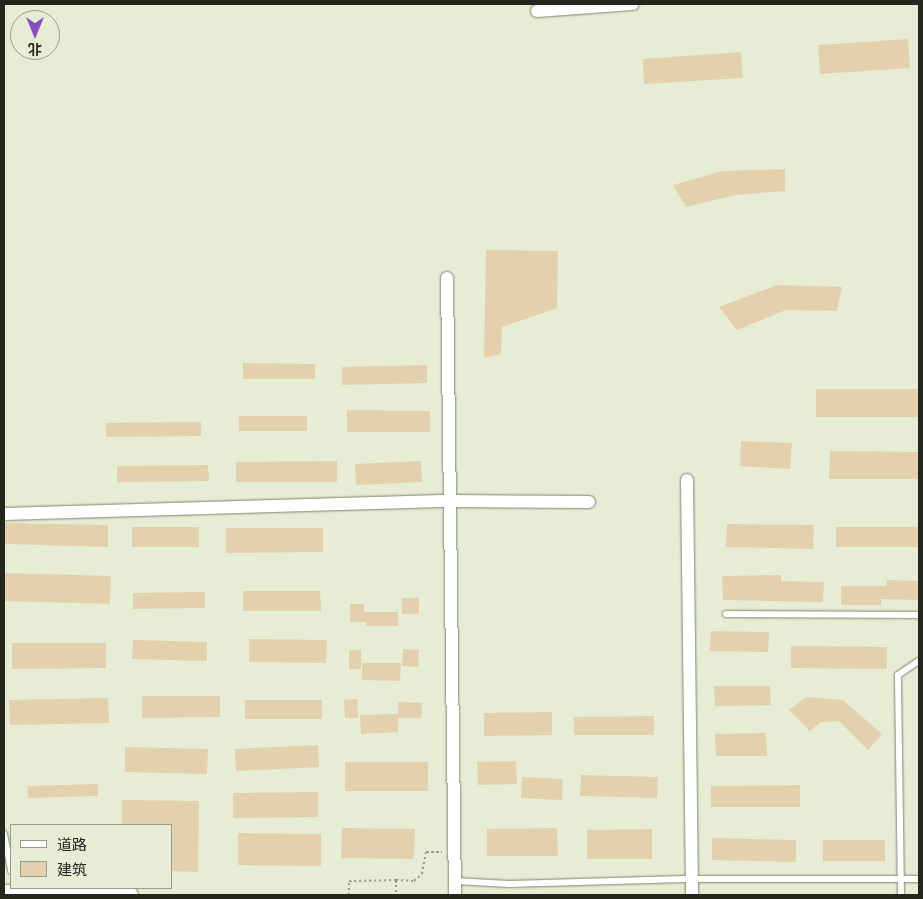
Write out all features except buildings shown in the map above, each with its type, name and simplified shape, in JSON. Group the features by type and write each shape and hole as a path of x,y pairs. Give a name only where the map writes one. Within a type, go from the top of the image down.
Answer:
{"main road":[{"path":"4,894 25,891 128,895"}],"street":[{"path":"537,11 633,4"},
{"path":"447,278 455,895"},
{"path":"687,480 692,895"},
{"path":"4,514 450,501 589,502"}],"lane":[{"path":"726,614 919,616"},
{"path":"900,895 898,675 919,661"},
{"path":"4,834 10,866"},
{"path":"454,880 509,884 693,879 919,879"}],"path":[{"path":"349,895 349,881 414,881 422,874 426,852 454,852"},
{"path":"396,880 396,895"}]}
